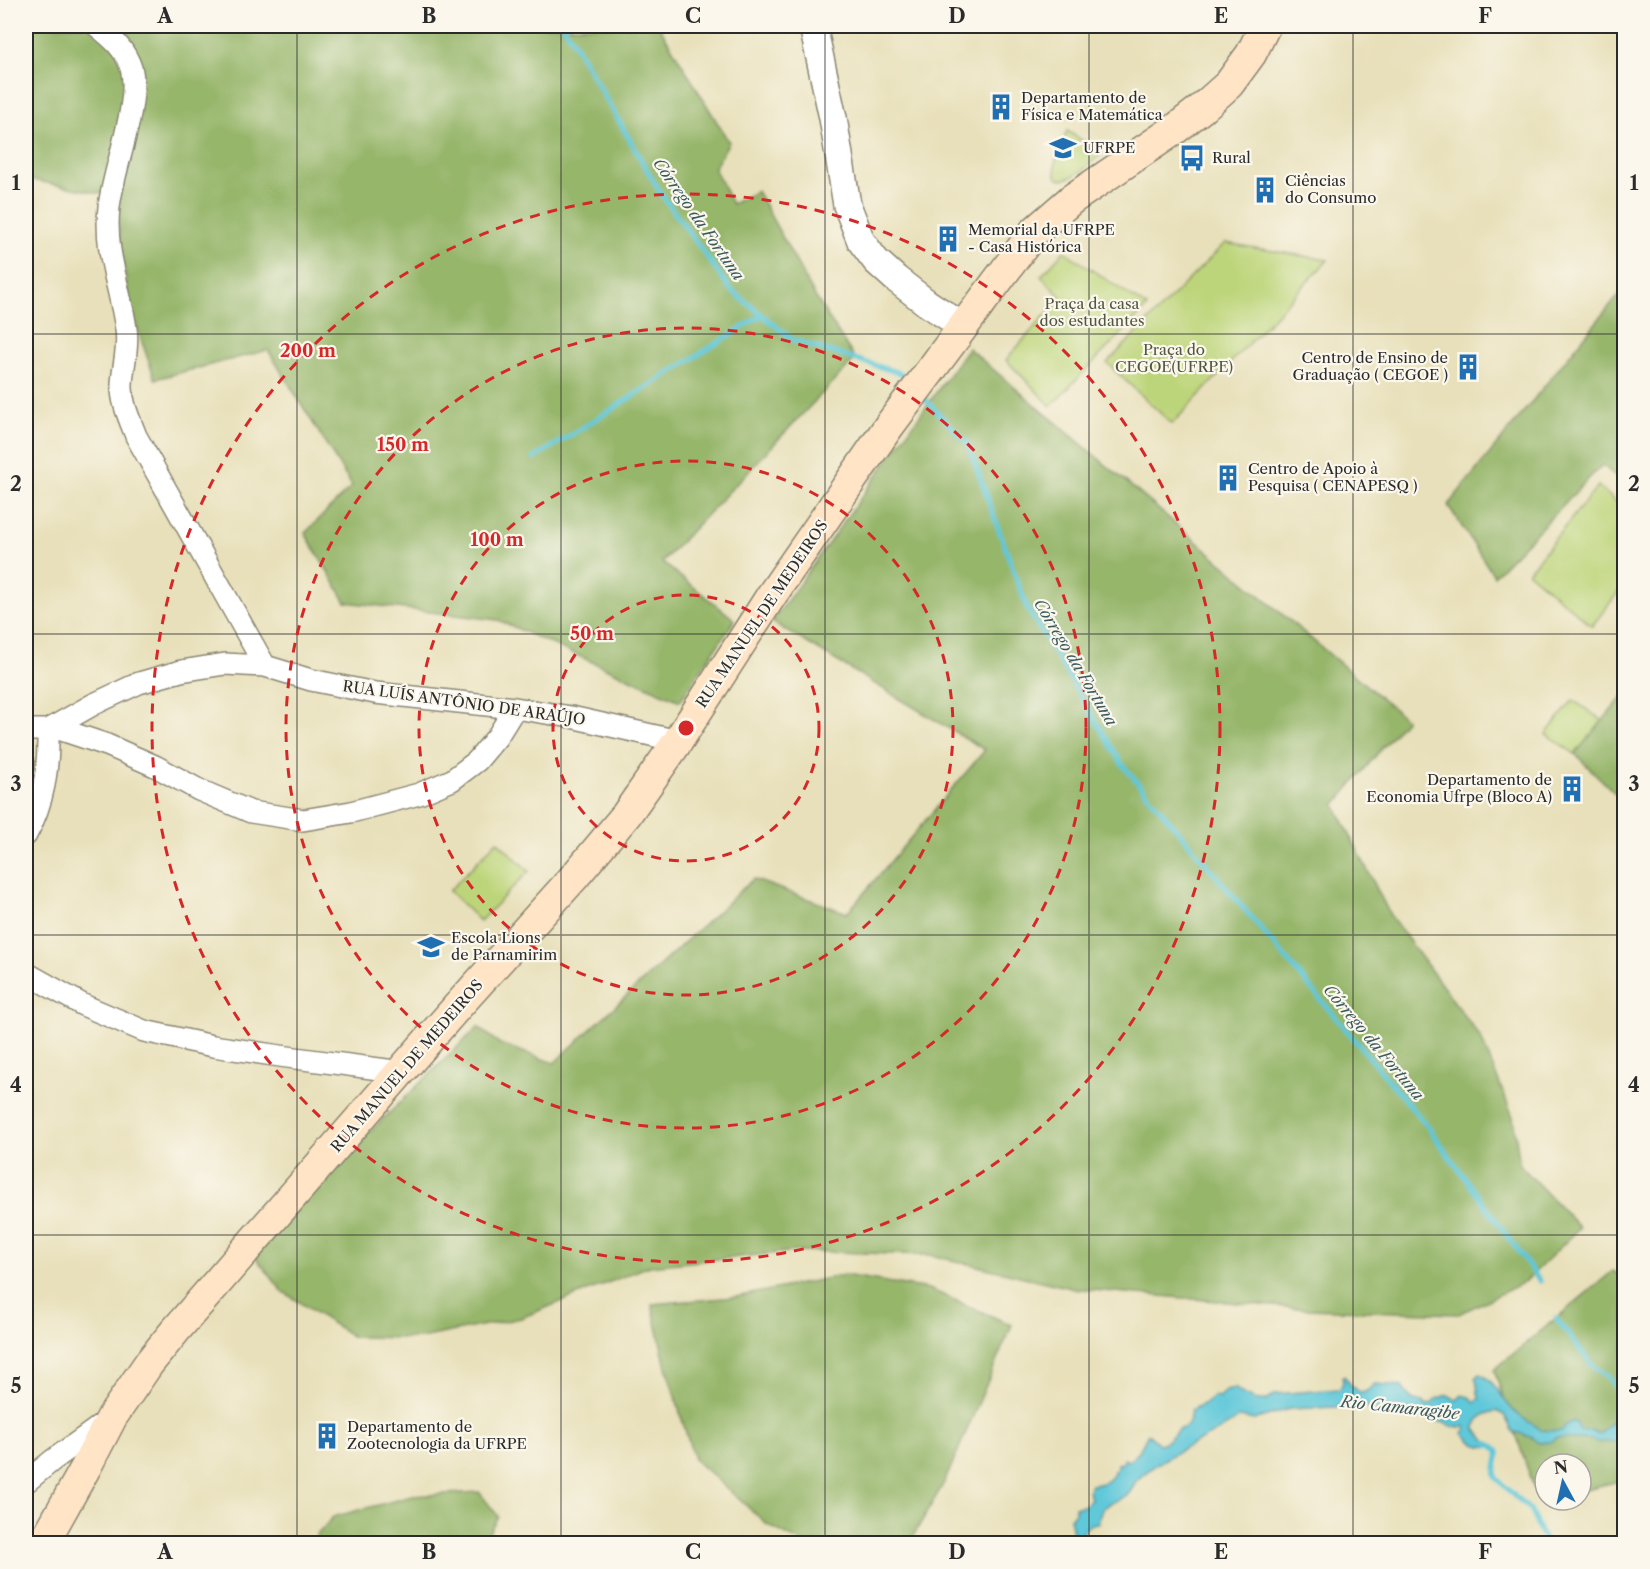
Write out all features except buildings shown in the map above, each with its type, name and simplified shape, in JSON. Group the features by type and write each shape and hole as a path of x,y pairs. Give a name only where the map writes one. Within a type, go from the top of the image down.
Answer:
{"main road":[{"name":"RUA MANUEL DE MEDEIROS","path":"43,1544 112,1417 149,1363 626,815 678,741 771,596 918,386 1034,231 1072,199 1201,109 1229,84 1251,54 1265,26"}],"street":[{"path":"98,26 119,44 131,68 133,91 112,187 108,233 110,258 126,330 123,402 136,436 265,666"},
{"path":"813,26 833,118 847,205 861,241 876,261 896,279 962,326"},
{"name":"RUA LUÍS ANTÔNIO DE ARAÚJO","path":"51,728 139,683 181,671 225,664 265,666 311,680 375,693 515,708 571,717 678,741"},
{"path":"26,730 51,728 117,749 199,790 251,812 303,820 363,809 419,794 452,780 477,761 497,737 515,708"},
{"path":"26,836 45,787 51,728"},
{"path":"26,973 83,1005 144,1031 213,1046 402,1072"},
{"path":"26,1482 112,1417"}],"green space":[{"path":"26,26 659,26 729,142 714,168 732,204 757,191 816,298 855,359 662,562 735,620 680,701 498,620 346,602 305,533 352,486 268,350 155,379 130,308 114,196 26,179"},
{"path":"1067,131 1103,153 1076,174 1058,179 1056,162"},
{"name":"Praça do CEGOE(UFRPE)","path":"1225,243 1328,260 1172,424 1107,363"},
{"name":"Praça da casa dos estudantes","path":"1064,251 1147,307 1051,406 1006,360 1061,297 1041,276"},
{"path":"1624,288 1624,483 1602,465 1494,576 1448,505"},
{"path":"968,348 1406,719 1335,805 1390,915 1481,1038 1513,1117 1520,1165 1580,1228 1525,1282 1459,1314 1307,1309 1071,1288 930,1255 798,1251 649,1266 521,1318 420,1338 353,1337 282,1291 249,1249 478,1027 500,1044 554,1063 753,879 847,913 985,750 772,622"},
{"path":"1598,486 1624,509 1624,585 1592,626 1528,572"},
{"path":"1624,695 1624,802 1575,754"},
{"path":"1573,700 1603,721 1575,754 1546,734"},
{"path":"497,841 529,871 480,921 449,891"},
{"path":"1613,1271 1624,1278 1624,1480 1593,1487 1593,1452 1533,1452 1533,1485 1494,1370"},
{"path":"844,1275 929,1289 1012,1325 945,1481 909,1543 802,1543 768,1525 694,1459 665,1363 652,1304 736,1297"},
{"path":"479,1492 498,1516 483,1543 317,1543 316,1536 333,1517 412,1496"}],"water":[{"name":"Rio Camaragibe","path":"1480,1374 1491,1382 1516,1413 1540,1430 1560,1431 1573,1421 1577,1423 1580,1431 1591,1430 1600,1434 1610,1423 1615,1422 1624,1432 1624,1441 1597,1442 1556,1438 1550,1442 1538,1443 1533,1438 1513,1432 1504,1415 1496,1411 1484,1415 1477,1422 1476,1429 1485,1441 1493,1445 1488,1446 1473,1442 1463,1433 1466,1429 1464,1426 1461,1428 1442,1422 1357,1406 1289,1409 1254,1420 1240,1417 1148,1470 1126,1496 1105,1507 1099,1516 1099,1523 1087,1527 1072,1543 1063,1543 1073,1532 1070,1518 1075,1512 1075,1507 1084,1506 1091,1500 1089,1490 1091,1485 1103,1483 1111,1478 1118,1464 1123,1463 1124,1459 1129,1461 1138,1453 1148,1434 1159,1444 1167,1441 1189,1422 1191,1410 1209,1401 1214,1395 1219,1397 1224,1392 1235,1388 1256,1400 1266,1400 1275,1394 1340,1389 1344,1376 1361,1393 1375,1384 1401,1386 1410,1397 1424,1402 1425,1405 1432,1404 1436,1399 1448,1395 1457,1400 1462,1395 1475,1402 1479,1399 1476,1378"}],"waterway":[{"name":"Córrego da Fortuna","path":"564,26 661,194 731,290 793,340 900,373 910,384"},
{"path":"534,458 762,315"},
{"name":"Córrego da Fortuna","path":"923,397 968,444 1027,608 1122,764 1428,1127 1540,1281"},
{"name":"Córrego da Fortuna","path":"1556,1318 1591,1364 1608,1377 1618,1391 1624,1393"},
{"path":"1486,1443 1497,1449 1496,1478 1530,1510 1546,1544"}],"place":[{"name":"Departamento de Física e Matemática","path":"1001,107"},
{"name":"UFRPE","path":"1063,148"},
{"name":"Rural","path":"1192,158"},
{"name":"Ciências do Consumo","path":"1265,190"},
{"name":"Memorial da UFRPE - Casa Histórica","path":"948,239"},
{"name":"Centro de Ensino de Graduação ( CEGOE )","path":"1468,367"},
{"name":"Centro de Apoio à Pesquisa ( CENAPESQ )","path":"1228,478"},
{"name":"Departamento de Economia Ufrpe (Bloco A)","path":"1572,789"},
{"name":"Escola Lions de Parnamirim","path":"431,947"},
{"name":"Departamento de Zootecnologia da UFRPE","path":"327,1436"}]}
